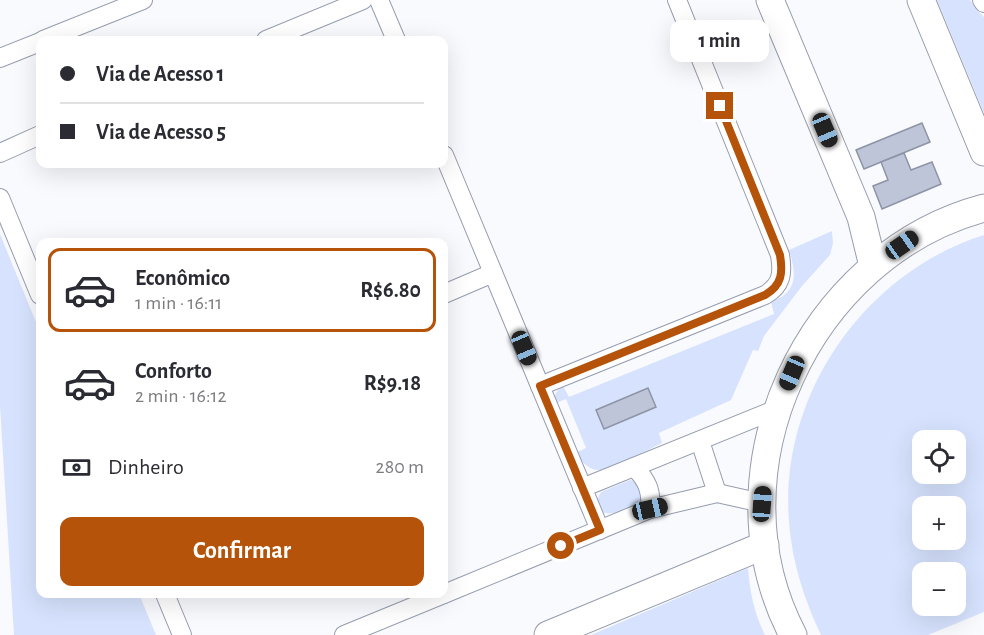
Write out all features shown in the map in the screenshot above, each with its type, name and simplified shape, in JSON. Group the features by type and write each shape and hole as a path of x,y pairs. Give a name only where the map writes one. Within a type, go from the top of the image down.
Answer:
{"street":[{"path":"54,36 143,0"},
{"path":"276,36 363,0"},
{"path":"379,0 394,36"},
{"path":"540,386 765,295 773,290 781,280 780,255 677,0"},
{"path":"770,0 861,217 873,266"},
{"path":"921,0 984,152"},
{"path":"0,58 36,43"},
{"path":"0,153 36,137"},
{"path":"448,165 600,530"},
{"path":"0,198 36,286"},
{"path":"793,635 773,585 765,545 762,504 766,456 777,409 799,356 832,307 873,266 917,235 965,213 984,208"},
{"path":"448,292 493,273"},
{"path":"582,488 777,409"},
{"path":"700,441 717,493"},
{"path":"634,467 643,475 648,486 651,497 650,509"},
{"path":"448,592 650,509 717,493 762,504"},
{"path":"548,635 765,545"},
{"path":"167,598 182,635"},
{"path":"344,635 434,598"}],"shaded area":[{"path":"937,0 970,0 984,17 984,113"},
{"path":"832,231 833,243 830,255 802,286 764,336 758,351 753,350 731,400 659,433 662,443 619,463 597,470 590,468 582,461 575,453 586,448 566,399 554,404 556,394 563,386 569,397 774,314 771,302 787,293 793,281 793,266 789,250"},
{"path":"0,234 36,322 36,598 141,598 156,635 14,635 0,406"},
{"path":"984,235 984,612 928,635 821,635 800,580 789,522 790,475 798,429 815,385 838,345 867,309 902,278 941,253"},
{"path":"630,480 640,483 643,498 617,513 600,511 596,502 601,492"},
{"path":"748,568 753,602 765,635 591,635"}],"building":[{"path":"922,123 930,142 864,169 856,150"},
{"path":"904,153 911,170 932,162 941,184 882,209 873,186 888,180 881,162"},
{"path":"648,388 656,407 604,429 596,410"}],"route":[{"path":"561,546 600,530 540,386 765,295 773,290 781,280 780,255 720,106"}]}
